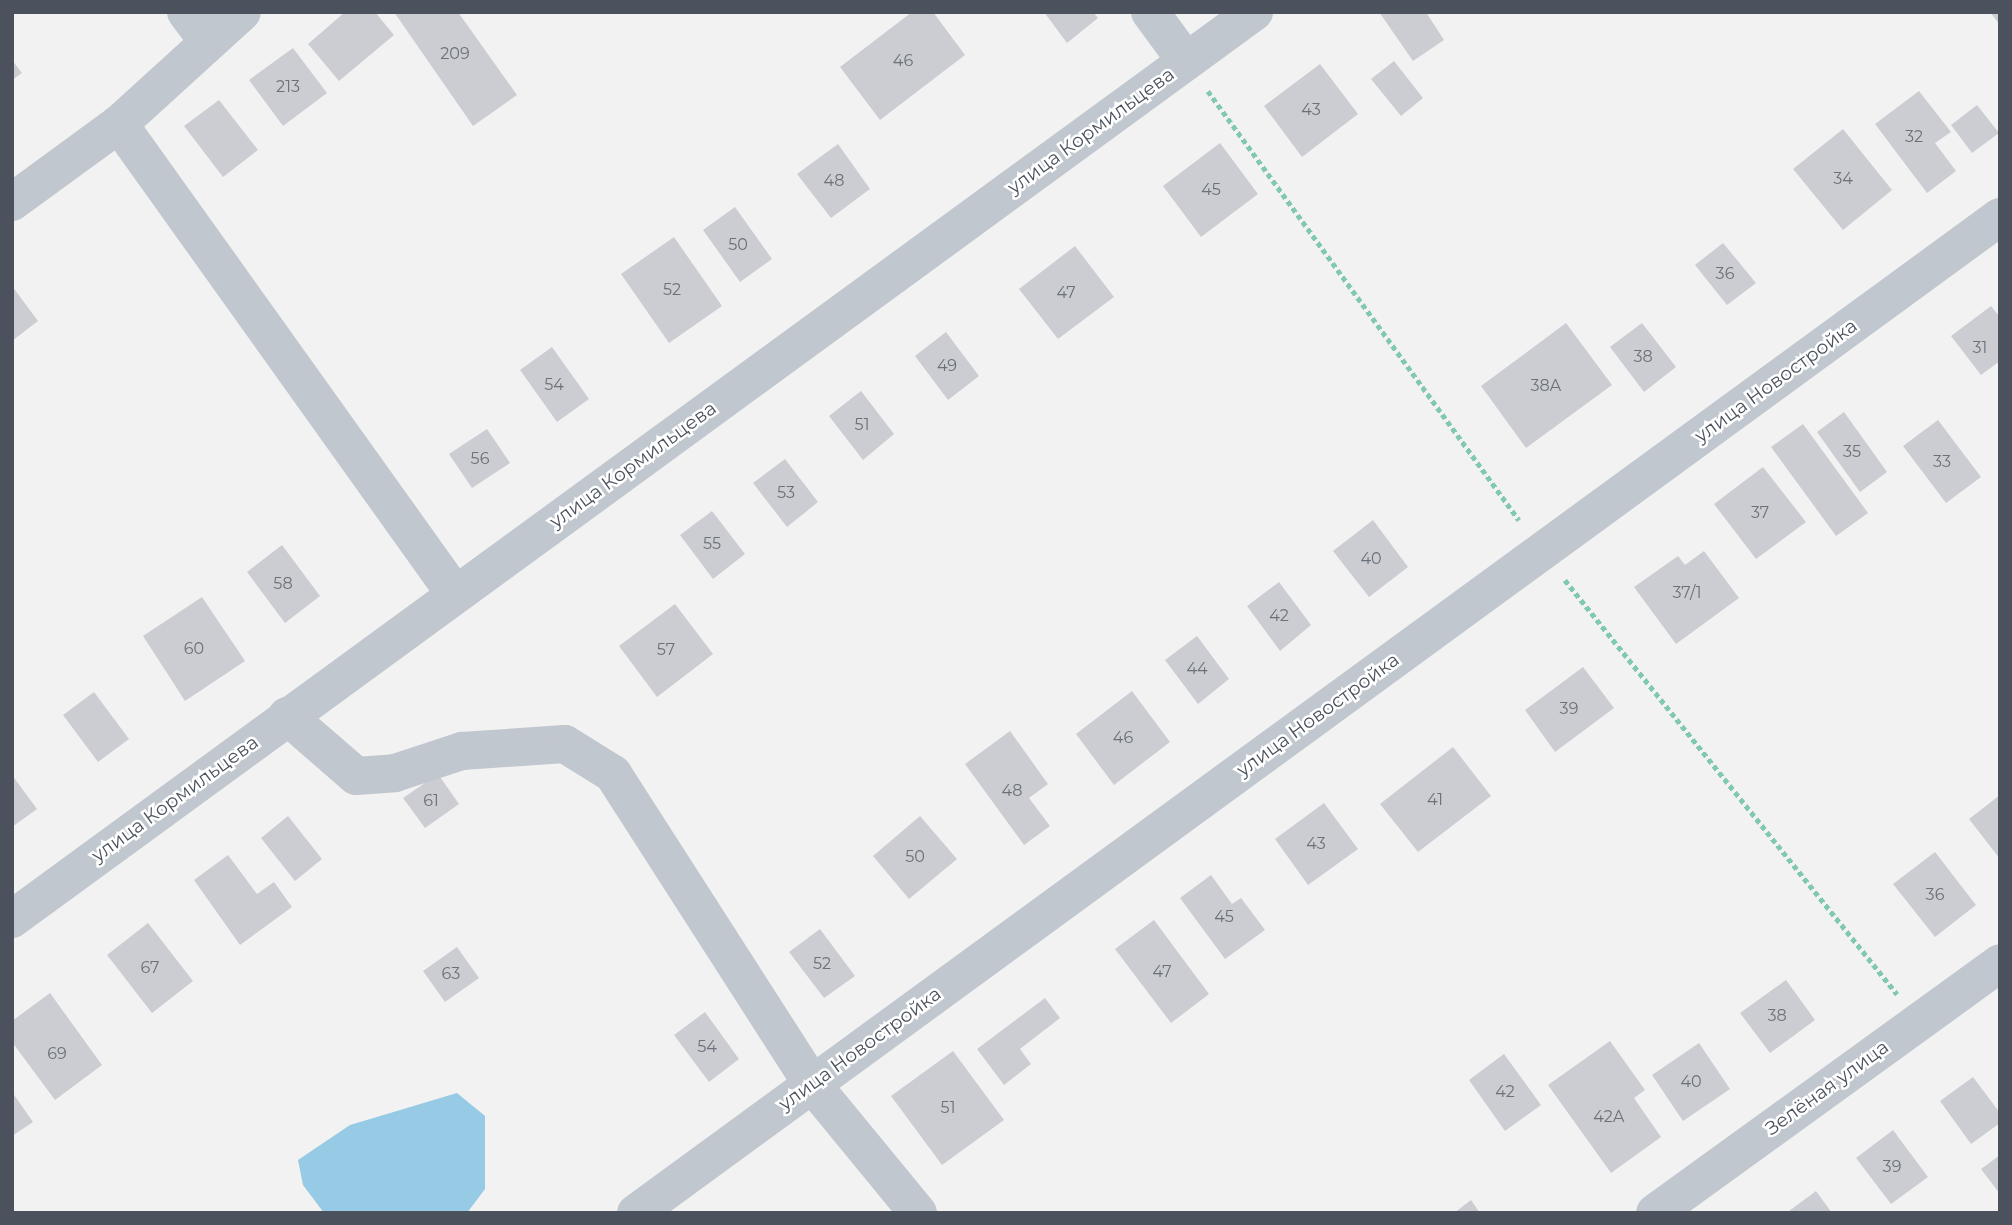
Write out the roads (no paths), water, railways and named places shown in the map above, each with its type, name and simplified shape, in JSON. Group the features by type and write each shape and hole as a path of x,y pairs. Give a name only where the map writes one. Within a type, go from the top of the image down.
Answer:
{"street":[{"path":"12,202 119,124 197,26 242,12"},
{"path":"1150,12 1186,61"},
{"name":"улица Кормильцева","path":"12,919 1254,12"},
{"path":"119,124 455,594"},
{"name":"улица Новостройка","path":"636,1213 2000,217"},
{"path":"287,716 356,776 395,774 462,751 565,744 613,774 812,1084 918,1213"},
{"name":"Зелёная улица","path":"1655,1213 2000,963"}],"water":[{"path":"457,1093 485,1116 485,1189 467,1213 324,1213 303,1185 298,1160 350,1125"}]}
